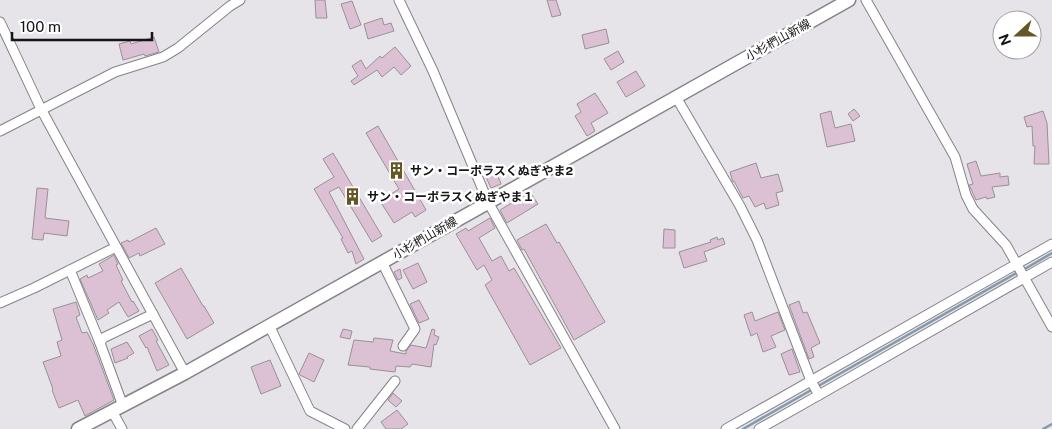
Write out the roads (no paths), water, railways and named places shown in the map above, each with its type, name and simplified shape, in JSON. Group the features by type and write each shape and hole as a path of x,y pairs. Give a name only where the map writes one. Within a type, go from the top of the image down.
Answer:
{"main road":[{"name":"小杉椚山新線","path":"78,429 185,373 849,0"}],"street":[{"path":"0,131 116,72 163,57 178,48 240,0"},
{"path":"399,0 429,63 488,202 615,429"},
{"path":"866,0 955,157 969,202 1006,245 1052,327"},
{"path":"0,22 41,109 185,373"},
{"path":"676,97 740,206 757,240 811,381 819,395"},
{"path":"726,429 1052,244"},
{"path":"0,303 116,247"},
{"path":"382,262 415,329 402,346"},
{"path":"759,429 1052,262"},
{"path":"70,270 100,343 122,429"},
{"path":"100,343 103,338 153,314"},
{"path":"269,325 310,411 345,429"},
{"path":"357,429 395,381"}],"waterway":[{"path":"1023,270 1052,253"},
{"path":"743,429 1018,272"},
{"path":"1043,429 1052,424"}],"place":[{"name":"サン・コーポラスくぬぎやま2","path":"396,171"},
{"name":"サン・コーポラスくぬぎやま１","path":"353,197"}]}
